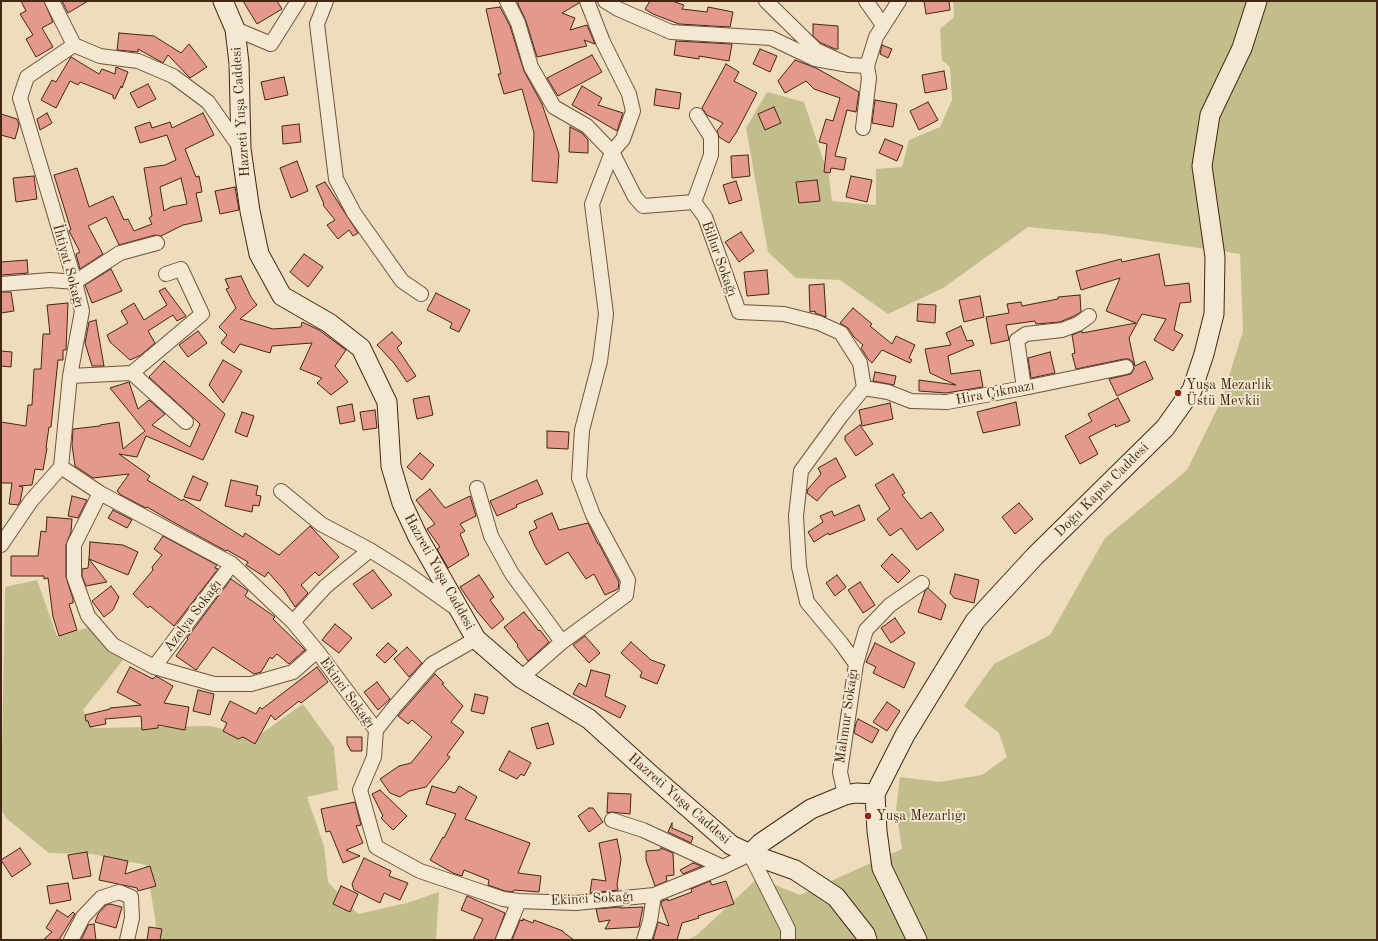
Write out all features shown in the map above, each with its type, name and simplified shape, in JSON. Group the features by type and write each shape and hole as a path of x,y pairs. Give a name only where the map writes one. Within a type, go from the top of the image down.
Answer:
{"street":[{"path":"52,1 74,45 100,56 138,61 173,76 208,102 241,149"},
{"name":"Hazreti Yuşa Caddesi","path":"223,1 236,29 239,63 241,149 250,211 259,254 282,296 329,322 361,348 387,402 390,466 402,503 418,538 476,639 521,678 589,719 731,845 750,854 795,870 836,897 867,940"},
{"path":"236,29 271,44 298,1"},
{"path":"326,1 317,24 336,179 354,213 402,281 421,294"},
{"path":"507,1 518,23 531,67 554,107 587,126 612,152 635,197 643,206 694,202 711,155 711,137 697,115"},
{"path":"521,678 562,642 626,595 628,580 593,514 579,478 582,430 600,361 606,314 592,204 612,152 623,139 633,112 628,94 603,42 588,1"},
{"path":"605,1 671,32 771,38 815,59 848,65 867,66"},
{"path":"766,1 816,50 848,65"},
{"path":"866,1 883,26"},
{"path":"863,128 869,78 867,66 876,37 899,1"},
{"name":"Doğu Kapısı Caddesi","path":"875,794 905,735 975,621 1035,556 1165,428 1192,390 1204,354 1214,314 1215,257 1202,166 1210,115 1242,48 1257,1"},
{"name":"İhtiyat Sokağı","path":"61,467 70,376 82,311 75,282 20,98 27,77 74,45"},
{"name":"Billur Sokağı","path":"694,202 705,217 739,312 784,314 819,323 842,333 860,363 864,388"},
{"path":"1,284 50,280 75,282 120,253 157,243"},
{"path":"70,376 132,373 202,314 181,269 166,274"},
{"path":"1024,388 1017,340 1026,334 1062,330 1078,324 1089,316"},
{"name":"Hira Çıkmazı","path":"864,388 888,392 911,401 947,402 1126,367"},
{"path":"132,373 186,422"},
{"name":"Mahmur Sokağı","path":"845,795 840,772 856,664 841,643 807,602 799,568 796,516 801,471 841,416 864,388"},
{"path":"1,545 31,501 61,467"},
{"name":"Ekinci Sokağı","path":"61,467 100,493 232,564 293,622 317,651 376,730 374,757 360,790 376,847 420,870 503,899 576,903 654,894 724,867 750,854"},
{"path":"477,488 491,536 512,574 562,642"},
{"path":"281,491 321,524 370,550 405,572 460,612"},
{"path":"100,493 74,545 74,576 88,616 113,645 154,667 214,684 251,684 293,672 317,651"},
{"path":"293,622 326,586 370,550"},
{"name":"Azelya Sokağı","path":"154,667 232,564"},
{"path":"856,664 866,630 890,605 922,583"},
{"path":"376,730 432,664 476,639"},
{"path":"788,940 788,929 750,854 761,843 811,809 845,795 856,793 875,794 877,831 882,868 917,940"},
{"path":"612,820 643,830 724,867"},
{"path":"71,940 83,917 101,898 119,892 131,897 132,918 127,940"},
{"path":"644,940 650,921 654,894"},
{"path":"502,940 520,901"}],"shaded area":[{"path":"953,1 1377,1 1377,940 687,940 697,935 758,878 800,895 902,849 896,809 900,777 939,782 982,775 1007,757 999,733 964,706 994,664 1050,635 1105,538 1187,470 1222,399 1243,331 1240,254 1103,234 1028,227 943,288 888,314 840,280 796,278 768,252 746,128 767,92 804,102 829,177 832,201 876,205 876,169 902,167 909,140 940,127 952,100 950,67 942,60 940,29 954,17"},
{"path":"37,580 57,636 94,626 123,660 83,710 93,728 211,726 255,738 303,704 334,747 338,790 307,797 324,846 328,882 358,914 407,903 439,892 436,940 157,940 155,917 146,865 92,854 49,853 6,818 1,809 5,587"}],"building":[{"path":"21,1 44,1 53,22 42,28 53,47 36,57 26,39 33,35 20,14 26,11"},
{"path":"62,1 88,1 68,13"},
{"path":"243,1 277,1 282,9 257,24"},
{"path":"518,1 579,1 579,3 562,13 575,18 570,30 587,25 595,44 584,40 587,46 537,57"},
{"path":"650,1 672,1 684,5 682,9 707,12 708,7 733,12 730,27 679,24 653,14 645,9"},
{"path":"924,1 949,1 950,10 926,14"},
{"path":"500,7 510,26 524,71 542,104 559,154 557,183 532,181 534,133 522,89 504,94 498,74 501,74 486,9"},
{"path":"813,24 838,26 838,49 821,43 813,36"},
{"path":"119,33 154,36 181,53 189,44 207,67 190,78 168,55 163,63 138,49 138,52 117,50"},
{"path":"676,41 732,44 729,61 699,56 699,59 674,55"},
{"path":"882,45 892,49 888,58 880,54"},
{"path":"760,49 777,56 770,72 753,64"},
{"path":"592,55 602,72 558,96 547,78"},
{"path":"71,57 99,74 102,69 115,74 116,67 128,72 122,88 121,86 115,99 113,98 113,95 80,82 78,85 70,81 56,108 41,100 52,80 56,82"},
{"path":"795,60 816,68 859,92 856,112 847,110 835,156 846,158 844,170 831,168 830,173 824,172 827,144 819,142 826,119 833,121 840,98 814,89 806,81 785,93 778,81"},
{"path":"726,64 739,72 734,81 757,93 736,133 729,143 719,137 717,131 723,123 707,115 702,108"},
{"path":"944,71 947,89 925,93 922,75"},
{"path":"284,77 288,95 265,100 261,82"},
{"path":"148,84 156,99 138,108 130,93"},
{"path":"582,86 602,98 598,105 623,113 617,131 572,105"},
{"path":"656,89 681,93 679,109 654,105"},
{"path":"875,100 897,104 893,127 872,123"},
{"path":"928,102 938,120 919,130 910,111"},
{"path":"774,107 781,123 765,130 758,114"},
{"path":"47,113 52,123 40,130 37,119"},
{"path":"203,113 214,135 185,149 196,177 199,176 202,192 196,193 202,221 183,225 161,236 155,235 119,245 106,217 88,226 103,254 80,269 76,254 80,252 69,231 71,230 54,175 77,168 89,207 113,196 124,220 128,219 134,231 152,224 149,218 152,216 144,168 165,165 176,160 167,135 140,143 135,127 150,122 152,128 170,122 172,128","holes":["181,178 187,204 171,207 164,211 160,187"]},
{"path":"1,114 17,119 19,125 15,139 1,135"},
{"path":"299,124 301,142 283,144 282,126"},
{"path":"570,127 582,133 588,140 588,153 569,152"},
{"path":"885,139 903,146 897,161 879,153"},
{"path":"748,155 750,176 732,178 731,156"},
{"path":"297,161 308,191 291,198 280,168"},
{"path":"34,176 37,199 16,202 13,178"},
{"path":"851,176 872,180 867,202 846,197"},
{"path":"817,180 820,201 799,203 796,182"},
{"path":"736,181 742,200 729,204 723,185"},
{"path":"325,182 358,233 353,236 349,230 338,239 327,225 335,220 323,205 324,204 316,186"},
{"path":"235,187 239,210 220,214 215,191"},
{"path":"741,232 754,251 739,262 725,242"},
{"path":"304,254 323,267 308,287 290,272"},
{"path":"1159,254 1165,286 1189,283 1191,302 1180,303 1174,330 1183,335 1173,351 1154,340 1166,319 1142,314 1129,338 1135,366 1145,361 1153,379 1117,396 1109,379 1131,374 1134,369 1133,362 1129,359 1124,359 1076,369 1072,354 1075,353 1072,335 1082,331 1082,333 1136,323 1106,311 1120,278 1081,290 1076,271 1121,259 1122,262"},
{"path":"27,260 28,273 1,275 1,262"},
{"path":"111,269 122,291 92,303 85,285"},
{"path":"767,270 769,294 747,296 744,272"},
{"path":"241,276 251,297 257,305 240,319 273,329 301,327 302,322 319,330 346,350 335,366 348,382 331,395 317,383 322,378 300,369 312,343 272,346 270,353 240,344 234,353 221,343 227,335 219,327 236,308 226,289 229,288 225,279"},
{"path":"824,284 826,317 815,313 815,311 810,312 809,285"},
{"path":"165,288 186,316 177,321 173,315 148,331 155,343 141,355 130,360 110,342 107,335 128,323 121,311 134,303 144,320 167,305 159,291"},
{"path":"1,292 11,292 14,311 1,313"},
{"path":"436,293 470,310 459,332 450,328 452,323 427,310"},
{"path":"1080,295 1081,312 1074,316 1060,322 1036,324 1035,321 1006,325 1009,340 991,344 986,317 1009,313 1007,304 1021,302 1022,306 1058,299 1058,297"},
{"path":"980,296 984,317 964,322 959,300"},
{"path":"68,303 66,350 63,350 63,360 58,360 51,427 49,427 43,470 35,469 32,485 19,486 23,487 18,505 9,504 12,483 1,483 1,422 26,426 28,405 32,405 34,369 41,369 43,334 50,334 47,305"},
{"path":"918,304 936,305 935,323 917,321"},
{"path":"853,308 872,324 870,326 892,344 896,336 915,345 909,358 912,360 910,363 882,350 872,363 861,348 863,345 854,337 848,328 840,323"},
{"path":"96,320 104,366 92,366 85,343 89,322"},
{"path":"961,326 967,341 972,340 974,345 948,356 951,374 980,370 983,387 946,393 919,391 919,380 956,385 930,373 925,349 951,345 946,333"},
{"path":"198,331 207,343 188,357 179,345"},
{"path":"392,332 402,343 397,348 416,376 407,382 394,363 377,345"},
{"path":"1,351 12,352 11,367 1,366"},
{"path":"1050,352 1055,373 1031,378 1028,358"},
{"path":"223,360 242,371 223,403 209,385"},
{"path":"164,361 225,414 203,460 146,436 137,457 119,454 150,476 147,480 182,501 183,499 243,537 245,533 279,555 310,526 339,557 319,576 315,572 301,585 308,593 295,607 284,590 268,572 265,577 246,565 248,562 227,550 226,551 147,507 146,508 121,495 117,491 129,474 93,478 75,466 72,445 73,429 119,422 123,449 145,431 110,388 129,382 138,409 149,400 165,414 152,425 190,447 200,424 149,377"},
{"path":"875,372 896,376 894,385 873,381"},
{"path":"429,396 433,415 417,419 413,399"},
{"path":"1118,398 1130,421 1116,427 1115,424 1089,437 1098,454 1080,464 1065,436 1092,421 1088,414"},
{"path":"1016,402 1020,425 983,433 977,412"},
{"path":"890,403 893,419 862,426 859,410"},
{"path":"352,404 355,421 340,424 337,407"},
{"path":"375,410 377,428 363,430 360,412"},
{"path":"242,412 254,416 247,437 235,432"},
{"path":"860,425 873,444 856,456 845,440 845,436"},
{"path":"547,431 569,432 568,449 547,448"},
{"path":"420,453 434,465 422,480 407,467"},
{"path":"836,458 846,477 829,487 817,501 807,493 808,489 821,474 818,468"},
{"path":"893,474 905,493 902,495 921,519 931,512 944,530 917,550 901,528 890,536 877,519 890,509 875,485"},
{"path":"193,476 208,483 200,501 184,497"},
{"path":"231,480 258,486 256,495 261,496 259,506 253,505 252,512 225,506"},
{"path":"537,480 543,494 516,505 517,507 497,516 490,501"},
{"path":"430,489 445,508 470,496 476,516 460,524 465,531 460,534 469,555 448,568 437,549 440,547 427,529 435,524 416,500"},
{"path":"72,496 87,500 78,518 68,516"},
{"path":"1019,503 1033,519 1015,534 1002,517"},
{"path":"859,505 865,520 829,535 828,533 814,542 808,532 823,522 820,516 832,511 834,516"},
{"path":"113,510 132,520 127,528 108,518"},
{"path":"552,513 559,530 588,523 619,582 618,589 605,595 594,574 586,579 568,552 546,565 529,532 537,528 534,521"},
{"path":"47,517 72,519 71,532 66,545 66,577 73,599 73,603 69,604 77,630 59,636 53,617 48,578 44,579 44,576 11,576 11,556 38,556 41,531 46,532"},
{"path":"163,536 217,565 215,568 218,569 174,626 150,606 148,608 133,594 153,570 152,567 162,555 154,549"},
{"path":"90,542 123,545 138,552 128,575 89,559"},
{"path":"892,554 910,571 898,583 881,566"},
{"path":"89,559 107,582 86,586 82,576 82,569 88,568"},
{"path":"373,570 392,595 372,609 353,584"},
{"path":"955,574 979,580 974,603 954,598 950,593"},
{"path":"479,575 494,597 490,600 504,619 492,629 476,610 460,587"},
{"path":"837,575 846,587 835,596 826,583"},
{"path":"231,579 248,591 245,596 275,617 273,619 305,650 289,664 277,654 272,659 270,657 261,672 254,674 213,647 196,670 176,656 188,639 187,638"},
{"path":"860,582 875,605 863,613 848,590"},
{"path":"111,586 119,597 113,610 104,617 92,601"},
{"path":"928,588 946,605 941,620 918,612 925,591"},
{"path":"524,612 549,642 528,661 504,627"},
{"path":"895,618 905,633 891,643 881,628"},
{"path":"335,624 352,638 339,653 322,640"},
{"path":"585,636 600,653 589,663 573,645"},
{"path":"631,642 651,660 665,665 657,684 640,677 642,672 621,653"},
{"path":"388,643 397,651 385,663 376,655"},
{"path":"875,643 915,663 904,688 873,673 876,667 866,662"},
{"path":"407,647 422,663 409,677 394,659"},
{"path":"130,667 153,679 156,676 173,686 164,703 189,707 185,730 158,725 158,728 142,730 141,716 105,719 106,724 90,727 88,721 86,721 85,715 110,708 141,705 117,692"},
{"path":"317,667 328,682 301,703 299,701 275,720 271,715 255,744 243,737 238,739 223,731 227,723 221,720 230,701 256,714 260,707 262,709"},
{"path":"591,670 610,675 605,696 626,706 620,718 573,694 579,683 586,687"},
{"path":"435,674 444,683 442,684 463,706 451,722 464,732 447,755 450,757 426,787 409,791 400,797 390,793 380,779 399,766 411,763 432,737 412,720 408,724 398,716"},
{"path":"377,682 390,699 378,710 364,692"},
{"path":"198,690 214,694 210,715 193,711"},
{"path":"475,694 488,697 484,714 471,711"},
{"path":"887,702 900,711 887,731 873,722"},
{"path":"858,719 879,730 872,743 854,733"},
{"path":"548,723 554,744 537,749 531,728"},
{"path":"347,737 362,737 362,751 351,751 347,744"},
{"path":"509,751 531,763 524,776 521,774 517,779 499,770"},
{"path":"432,786 455,793 459,786 477,797 465,819 530,843 518,873 541,876 539,892 514,890 513,892 505,891 488,885 489,880 464,870 462,876 453,873 430,860 443,837 444,838 456,814 426,804"},
{"path":"380,790 407,816 393,830 381,818 383,816 372,794"},
{"path":"608,793 631,794 630,814 607,813"},
{"path":"355,802 361,825 356,826 363,843 346,850 360,856 343,863 330,831 326,832 321,809"},
{"path":"589,808 593,808 603,822 589,832 578,816"},
{"path":"672,823 672,828 693,837 691,843 668,832"},
{"path":"617,839 621,859 617,885 618,890 590,893 592,879 606,881 599,843"},
{"path":"20,848 31,864 12,877 1,860"},
{"path":"661,848 673,853 674,875 666,876 667,881 655,886 646,860 646,851 660,850"},
{"path":"87,852 91,876 73,879 68,855"},
{"path":"104,856 128,861 125,874 150,866 156,886 138,891 137,888 99,880"},
{"path":"364,858 391,871 389,876 408,883 400,900 384,893 380,903 354,890 352,884"},
{"path":"693,863 702,866 683,874 680,870"},
{"path":"710,881 712,885 726,881 734,904 682,923 677,940 653,940 658,922 669,926 661,904 662,901 668,899 668,901 692,892 691,889"},
{"path":"68,883 71,900 50,904 47,886"},
{"path":"341,886 358,894 350,912 333,904"},
{"path":"467,896 505,913 495,940 473,940 483,919 461,910"},
{"path":"110,904 122,907 116,928 95,922 98,914 106,905"},
{"path":"643,907 639,927 605,929 610,920 599,922 596,909"},
{"path":"57,910 68,917 73,912 75,914 59,940 43,940 52,932 46,928"},
{"path":"523,919 533,923 534,920 563,931 574,940 512,940 520,920 523,921"},
{"path":"94,924 96,940 82,940 88,925"},
{"path":"149,927 162,929 160,940 147,940"}],"place":[{"name":"Yuşa Mezarlık Üstü Mevkii","path":"1178,393"},
{"name":"Yuşa Mezarlığı","path":"868,816"}]}
